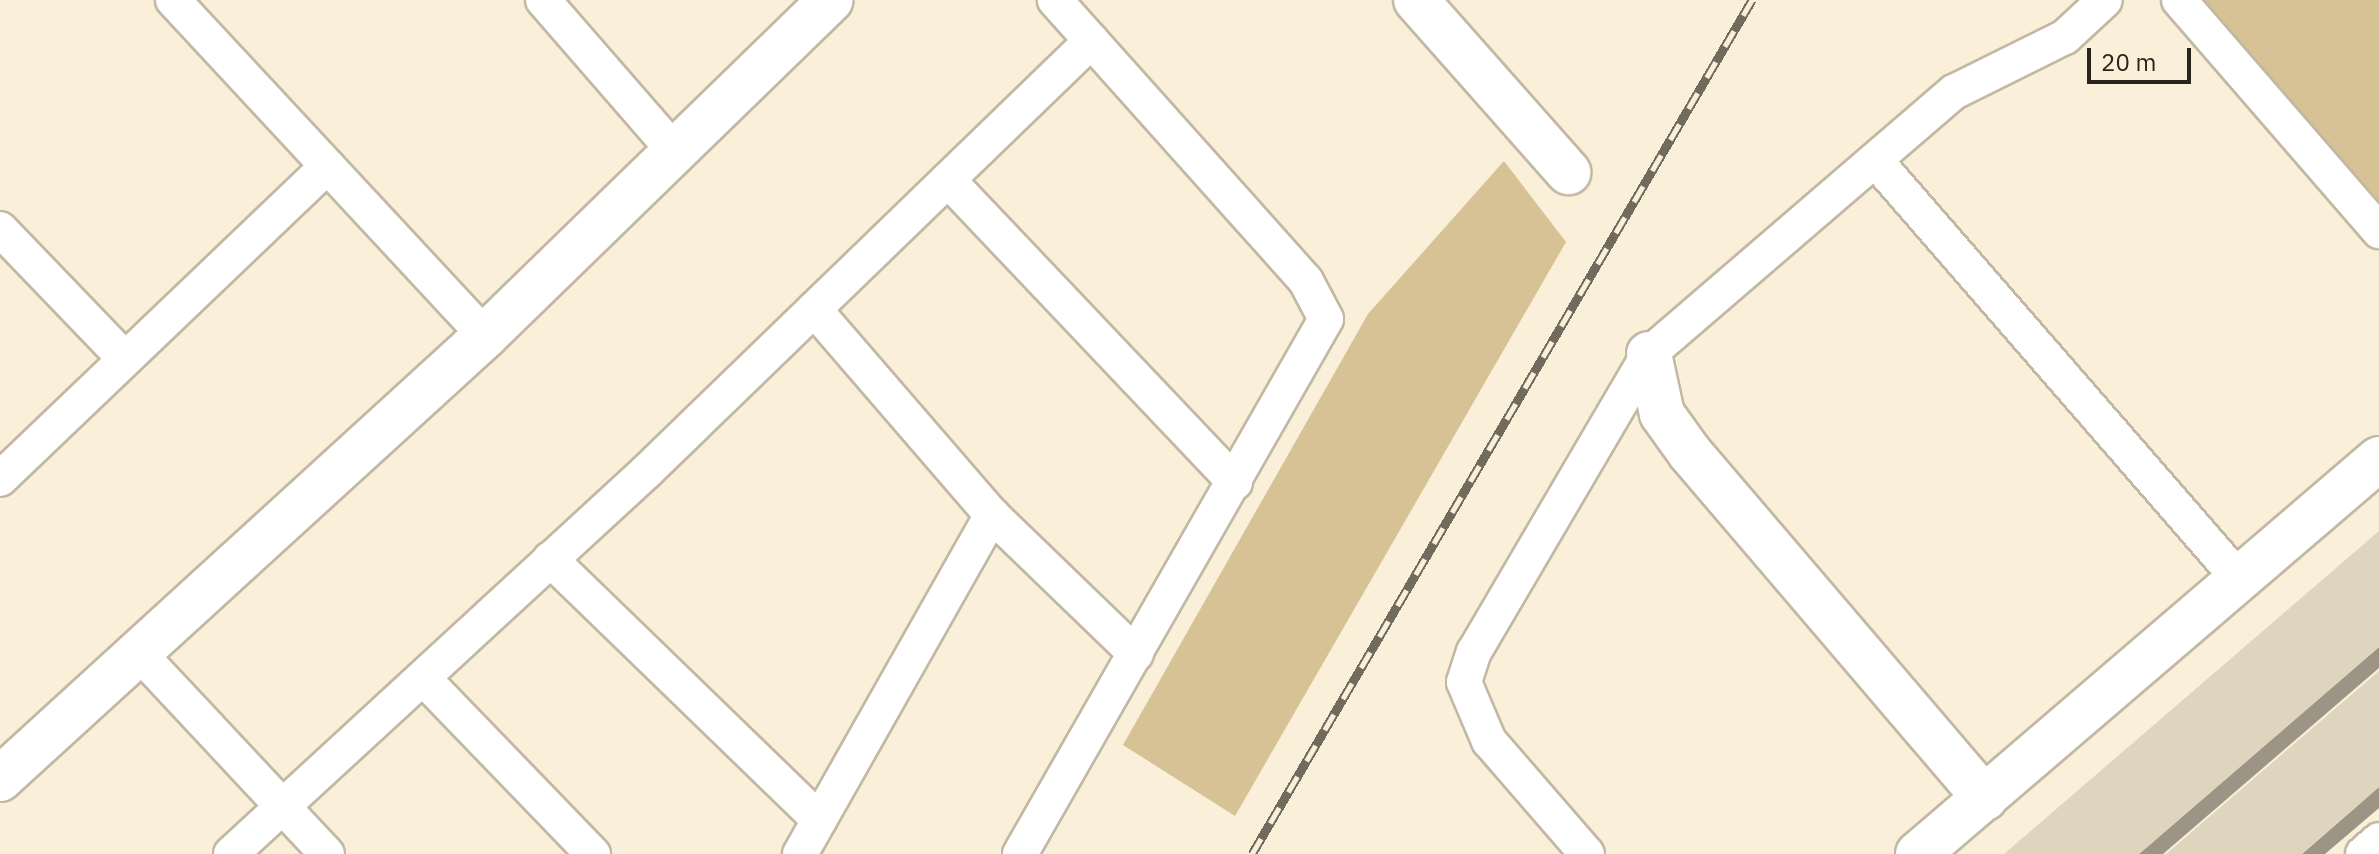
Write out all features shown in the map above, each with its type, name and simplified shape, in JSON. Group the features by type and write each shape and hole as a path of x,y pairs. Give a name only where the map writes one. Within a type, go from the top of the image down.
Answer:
{"street":[{"path":"173,0 485,336"},
{"path":"543,0 675,152"},
{"path":"0,779 485,336 831,0"},
{"path":"1020,854 1320,337 1324,306 1055,0"},
{"path":"1416,0 1568,172"},
{"path":"1587,854 1489,741 1464,682 1474,652 1649,354 1954,92 2065,37 2105,0"},
{"path":"2179,0 2379,231"},
{"path":"231,854 550,559 1091,41"},
{"path":"1875,160 2239,579"},
{"path":"0,479 327,166"},
{"path":"948,180 1235,482"},
{"path":"2,234 125,359"},
{"path":"814,309 992,515 1136,654"},
{"path":"1649,354 1662,414 1690,453 1985,798"},
{"path":"1918,854 2379,459"},
{"path":"800,854 992,515"},
{"path":"550,559 819,820"},
{"path":"137,651 327,854"},
{"path":"423,678 593,854"},
{"path":"2363,854 2379,840"}],"shaded area":[{"path":"2200,0 2379,0 2379,201"},
{"path":"1504,161 1566,242 1235,816 1123,745 1368,314"}],"building":[{"path":"2379,531 2379,647 2139,854 2004,854"},
{"path":"2379,671 2379,787 2302,854 2166,854"}],"railway":[{"path":"1252,854 1752,0"}]}
